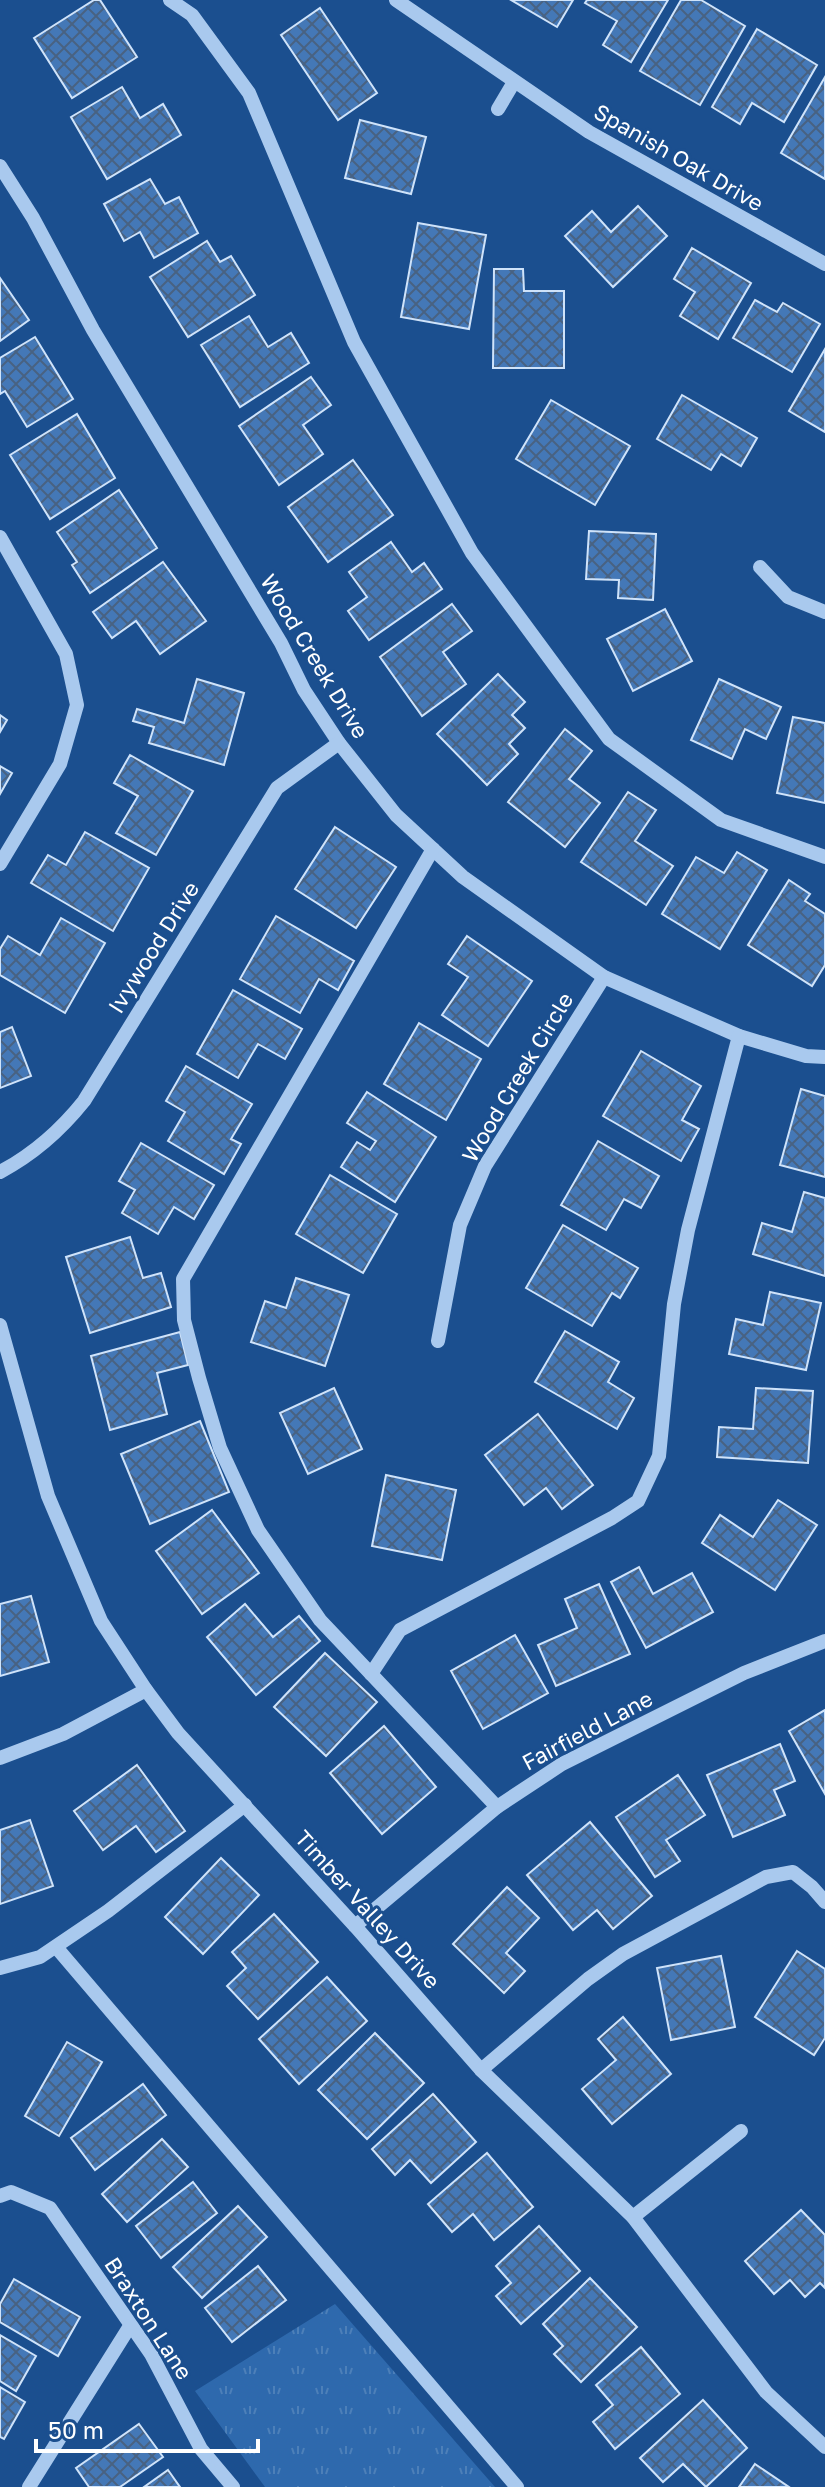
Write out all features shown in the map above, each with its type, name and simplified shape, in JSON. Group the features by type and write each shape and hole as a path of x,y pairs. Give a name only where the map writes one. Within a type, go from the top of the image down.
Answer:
{"street":[{"path":"170,0 192,15 249,93 354,342 472,553 609,739 721,820 825,857"},
{"name":"Spanish Oak Drive","path":"396,0 589,132 825,264"},
{"path":"498,109 514,82"},
{"name":"Wood Creek Drive","path":"0,166 33,218 93,330 281,643 304,690 339,743 396,815 463,877 604,977 739,1036 806,1056 825,1057"},
{"path":"0,537 66,654 77,705 60,764 0,864"},
{"path":"760,567 788,597 825,612"},
{"name":"Ivywood Drive","path":"0,1172 21,1161 63,1128 277,788 339,743"},
{"path":"433,849 183,1279 184,1320 220,1448 258,1530 320,1620 497,1807"},
{"name":"Wood Creek Circle","path":"438,1341 460,1225 485,1166 604,977"},
{"path":"371,1674 400,1630 612,1518 638,1501 659,1456 674,1304 688,1230 739,1036"},
{"name":"Timber Valley Drive","path":"0,1325 48,1496 101,1621 146,1690 178,1733 355,1926 481,2070 633,2217 766,2392 825,2447"},
{"name":"Fairfield Lane","path":"355,1926 497,1807 562,1764 744,1673 825,1641"},
{"path":"0,1758 63,1734 146,1690"},
{"path":"0,1968 40,1957 56,1947 108,1911 245,1805"},
{"path":"481,2070 588,1979 623,1954 766,1877 793,1872 825,1902"},
{"path":"56,1947 517,2487"},
{"path":"633,2217 741,2131"},
{"name":"Braxton Lane","path":"5,2194 50,2208 151,2354 201,2449 233,2487"},
{"path":"29,2487 130,2326"}],"green space":[{"path":"335,2304 495,2487 265,2487 195,2391"}],"building":[{"path":"94,0 100,0 137,57 72,98 34,38"},
{"path":"511,0 573,0 557,27"},
{"path":"587,0 668,0 631,62 603,45 617,21 585,3"},
{"path":"681,0 701,0 745,26 700,105 640,71"},
{"path":"320,8 377,93 338,120 281,35"},
{"path":"757,29 817,65 784,122 752,103 740,124 712,107"},
{"path":"825,77 825,179 781,153"},
{"path":"122,87 140,118 163,104 181,135 107,179 71,117"},
{"path":"360,120 426,137 411,194 345,178"},
{"path":"150,179 165,204 179,197 198,233 154,258 140,232 124,241 104,204"},
{"path":"638,206 667,236 613,287 565,236 592,211 611,232"},
{"path":"418,223 486,235 469,329 401,317"},
{"path":"207,241 220,262 231,256 255,295 188,337 150,277"},
{"path":"692,248 751,283 718,339 680,316 695,292 674,279"},
{"path":"494,269 523,269 524,291 564,291 564,368 493,368"},
{"path":"0,278 29,320 0,341"},
{"path":"755,300 777,312 783,303 820,324 792,372 733,338"},
{"path":"249,316 268,347 291,333 309,363 240,407 201,345"},
{"path":"35,337 73,399 27,427 5,391 0,394 0,358"},
{"path":"825,349 825,432 789,411"},
{"path":"311,377 331,405 303,425 323,454 279,485 239,426"},
{"path":"682,395 757,438 741,466 721,454 711,470 657,439"},
{"path":"551,400 630,446 595,505 516,459"},
{"path":"77,414 115,478 50,519 10,455"},
{"path":"353,460 393,515 328,562 288,507"},
{"path":"119,490 157,548 90,593 72,565 77,562 57,532"},
{"path":"589,531 656,534 653,600 618,598 619,580 586,579"},
{"path":"391,542 412,572 424,563 442,589 369,640 348,611 367,597 349,572"},
{"path":"163,562 206,621 160,654 136,621 112,638 93,612"},
{"path":"452,604 472,631 443,652 466,684 422,716 380,657"},
{"path":"665,609 692,661 633,691 607,639"},
{"path":"498,674 525,702 512,715 525,728 509,744 518,754 487,785 437,734"},
{"path":"197,679 244,693 224,765 149,743 154,727 133,721 137,709 184,723"},
{"path":"719,679 781,707 766,739 745,729 732,759 691,740"},
{"path":"0,715 7,720 0,732"},
{"path":"793,717 825,723 825,803 777,793"},
{"path":"565,729 592,751 569,779 600,803 565,847 508,802"},
{"path":"130,755 193,791 156,855 116,833 138,796 114,783"},
{"path":"0,766 12,773 0,794"},
{"path":"628,792 656,810 635,841 673,866 646,905 581,862"},
{"path":"335,827 396,867 356,928 295,889"},
{"path":"85,832 149,868 113,931 31,883 48,855 66,865"},
{"path":"737,852 767,870 720,949 662,914 696,857 724,873"},
{"path":"789,880 810,894 805,901 825,914 825,965 812,986 748,945"},
{"path":"276,916 354,961 338,990 319,979 300,1013 240,979"},
{"path":"61,918 105,943 65,1013 0,975 0,949 8,936 40,955"},
{"path":"467,936 532,981 488,1046 442,1015 468,977 448,964"},
{"path":"233,990 302,1029 285,1059 258,1044 238,1078 197,1054"},
{"path":"419,1023 481,1059 446,1120 384,1084"},
{"path":"12,1027 31,1076 0,1088 0,1032"},
{"path":"641,1051 701,1086 682,1120 699,1129 681,1161 603,1116"},
{"path":"186,1066 252,1104 231,1139 241,1144 224,1174 168,1141 185,1112 166,1101"},
{"path":"801,1089 825,1096 825,1177 780,1165"},
{"path":"367,1092 436,1137 395,1202 341,1167 357,1142 370,1150 376,1141 347,1123"},
{"path":"598,1141 659,1176 641,1208 624,1199 606,1230 561,1205"},
{"path":"141,1143 214,1185 194,1219 174,1207 158,1234 122,1213 135,1190 119,1181"},
{"path":"330,1175 397,1214 363,1273 296,1234"},
{"path":"804,1192 825,1198 825,1276 753,1254 762,1223 792,1232"},
{"path":"563,1225 638,1268 620,1298 612,1293 592,1326 526,1288"},
{"path":"130,1237 143,1278 161,1273 171,1307 90,1333 66,1257"},
{"path":"296,1278 349,1295 325,1366 251,1342 265,1301 286,1308"},
{"path":"770,1292 821,1303 806,1370 729,1354 736,1319 763,1325"},
{"path":"565,1331 619,1362 608,1382 634,1398 617,1429 535,1382"},
{"path":"180,1332 188,1365 157,1373 167,1414 110,1430 91,1356"},
{"path":"334,1388 362,1449 308,1474 280,1413"},
{"path":"756,1388 813,1391 808,1463 717,1457 719,1427 753,1429"},
{"path":"538,1414 593,1485 562,1509 546,1488 524,1505 485,1455"},
{"path":"200,1421 229,1492 150,1524 121,1454"},
{"path":"386,1475 456,1490 442,1560 372,1546"},
{"path":"778,1500 817,1525 775,1590 702,1543 720,1515 753,1537"},
{"path":"212,1510 259,1573 202,1614 156,1551"},
{"path":"639,1567 653,1594 692,1573 713,1612 646,1648 611,1582"},
{"path":"599,1584 630,1654 556,1686 538,1645 577,1628 565,1599"},
{"path":"31,1596 49,1662 0,1676 0,1604"},
{"path":"245,1604 273,1637 299,1616 320,1641 256,1695 207,1637"},
{"path":"515,1635 548,1693 483,1729 451,1671"},
{"path":"325,1653 377,1702 326,1756 274,1707"},
{"path":"825,1710 825,1794 789,1731"},
{"path":"384,1726 436,1787 382,1834 330,1773"},
{"path":"780,1744 795,1781 774,1790 785,1815 733,1837 707,1775"},
{"path":"137,1765 185,1831 156,1852 136,1826 103,1850 74,1811"},
{"path":"678,1775 705,1815 666,1840 680,1861 655,1877 616,1817"},
{"path":"30,1820 53,1886 0,1904 0,1830"},
{"path":"590,1822 652,1896 613,1929 597,1910 573,1930 527,1875"},
{"path":"221,1858 259,1895 203,1954 165,1917"},
{"path":"507,1887 539,1918 506,1953 525,1971 504,1993 453,1944"},
{"path":"274,1914 318,1962 258,2019 227,1986 246,1968 232,1952"},
{"path":"797,1951 825,1969 825,2038 814,2055 755,2017"},
{"path":"721,1956 735,2027 671,2040 657,1968"},
{"path":"327,1977 367,2021 299,2084 259,2039"},
{"path":"623,2017 671,2074 612,2124 582,2089 616,2060 598,2039"},
{"path":"375,2033 424,2083 367,2139 318,2090"},
{"path":"67,2042 102,2062 59,2136 25,2116"},
{"path":"143,2084 166,2115 95,2170 71,2138"},
{"path":"433,2094 476,2142 431,2183 410,2160 395,2175 372,2149"},
{"path":"162,2139 188,2167 127,2222 102,2194"},
{"path":"487,2153 533,2207 494,2240 473,2214 452,2232 428,2204"},
{"path":"193,2182 217,2213 161,2258 136,2226"},
{"path":"238,2206 267,2237 202,2298 173,2267"},
{"path":"801,2210 825,2235 825,2288 820,2283 805,2297 790,2280 774,2294 745,2261"},
{"path":"539,2226 580,2271 521,2324 496,2296 511,2283 496,2266"},
{"path":"258,2266 286,2300 232,2342 205,2308"},
{"path":"590,2278 637,2327 581,2382 554,2354 563,2346 543,2324"},
{"path":"14,2279 80,2317 58,2356 0,2322 0,2304"},
{"path":"0,2335 36,2356 16,2391 0,2381"},
{"path":"641,2347 680,2394 615,2449 593,2422 613,2405 596,2385"},
{"path":"0,2387 25,2402 4,2439 0,2437"},
{"path":"703,2400 747,2448 706,2487 683,2464 663,2482 640,2458"},
{"path":"139,2424 163,2457 120,2487 89,2487 76,2468"},
{"path":"755,2464 789,2487 739,2487"},
{"path":"168,2470 180,2487 144,2487"}]}
